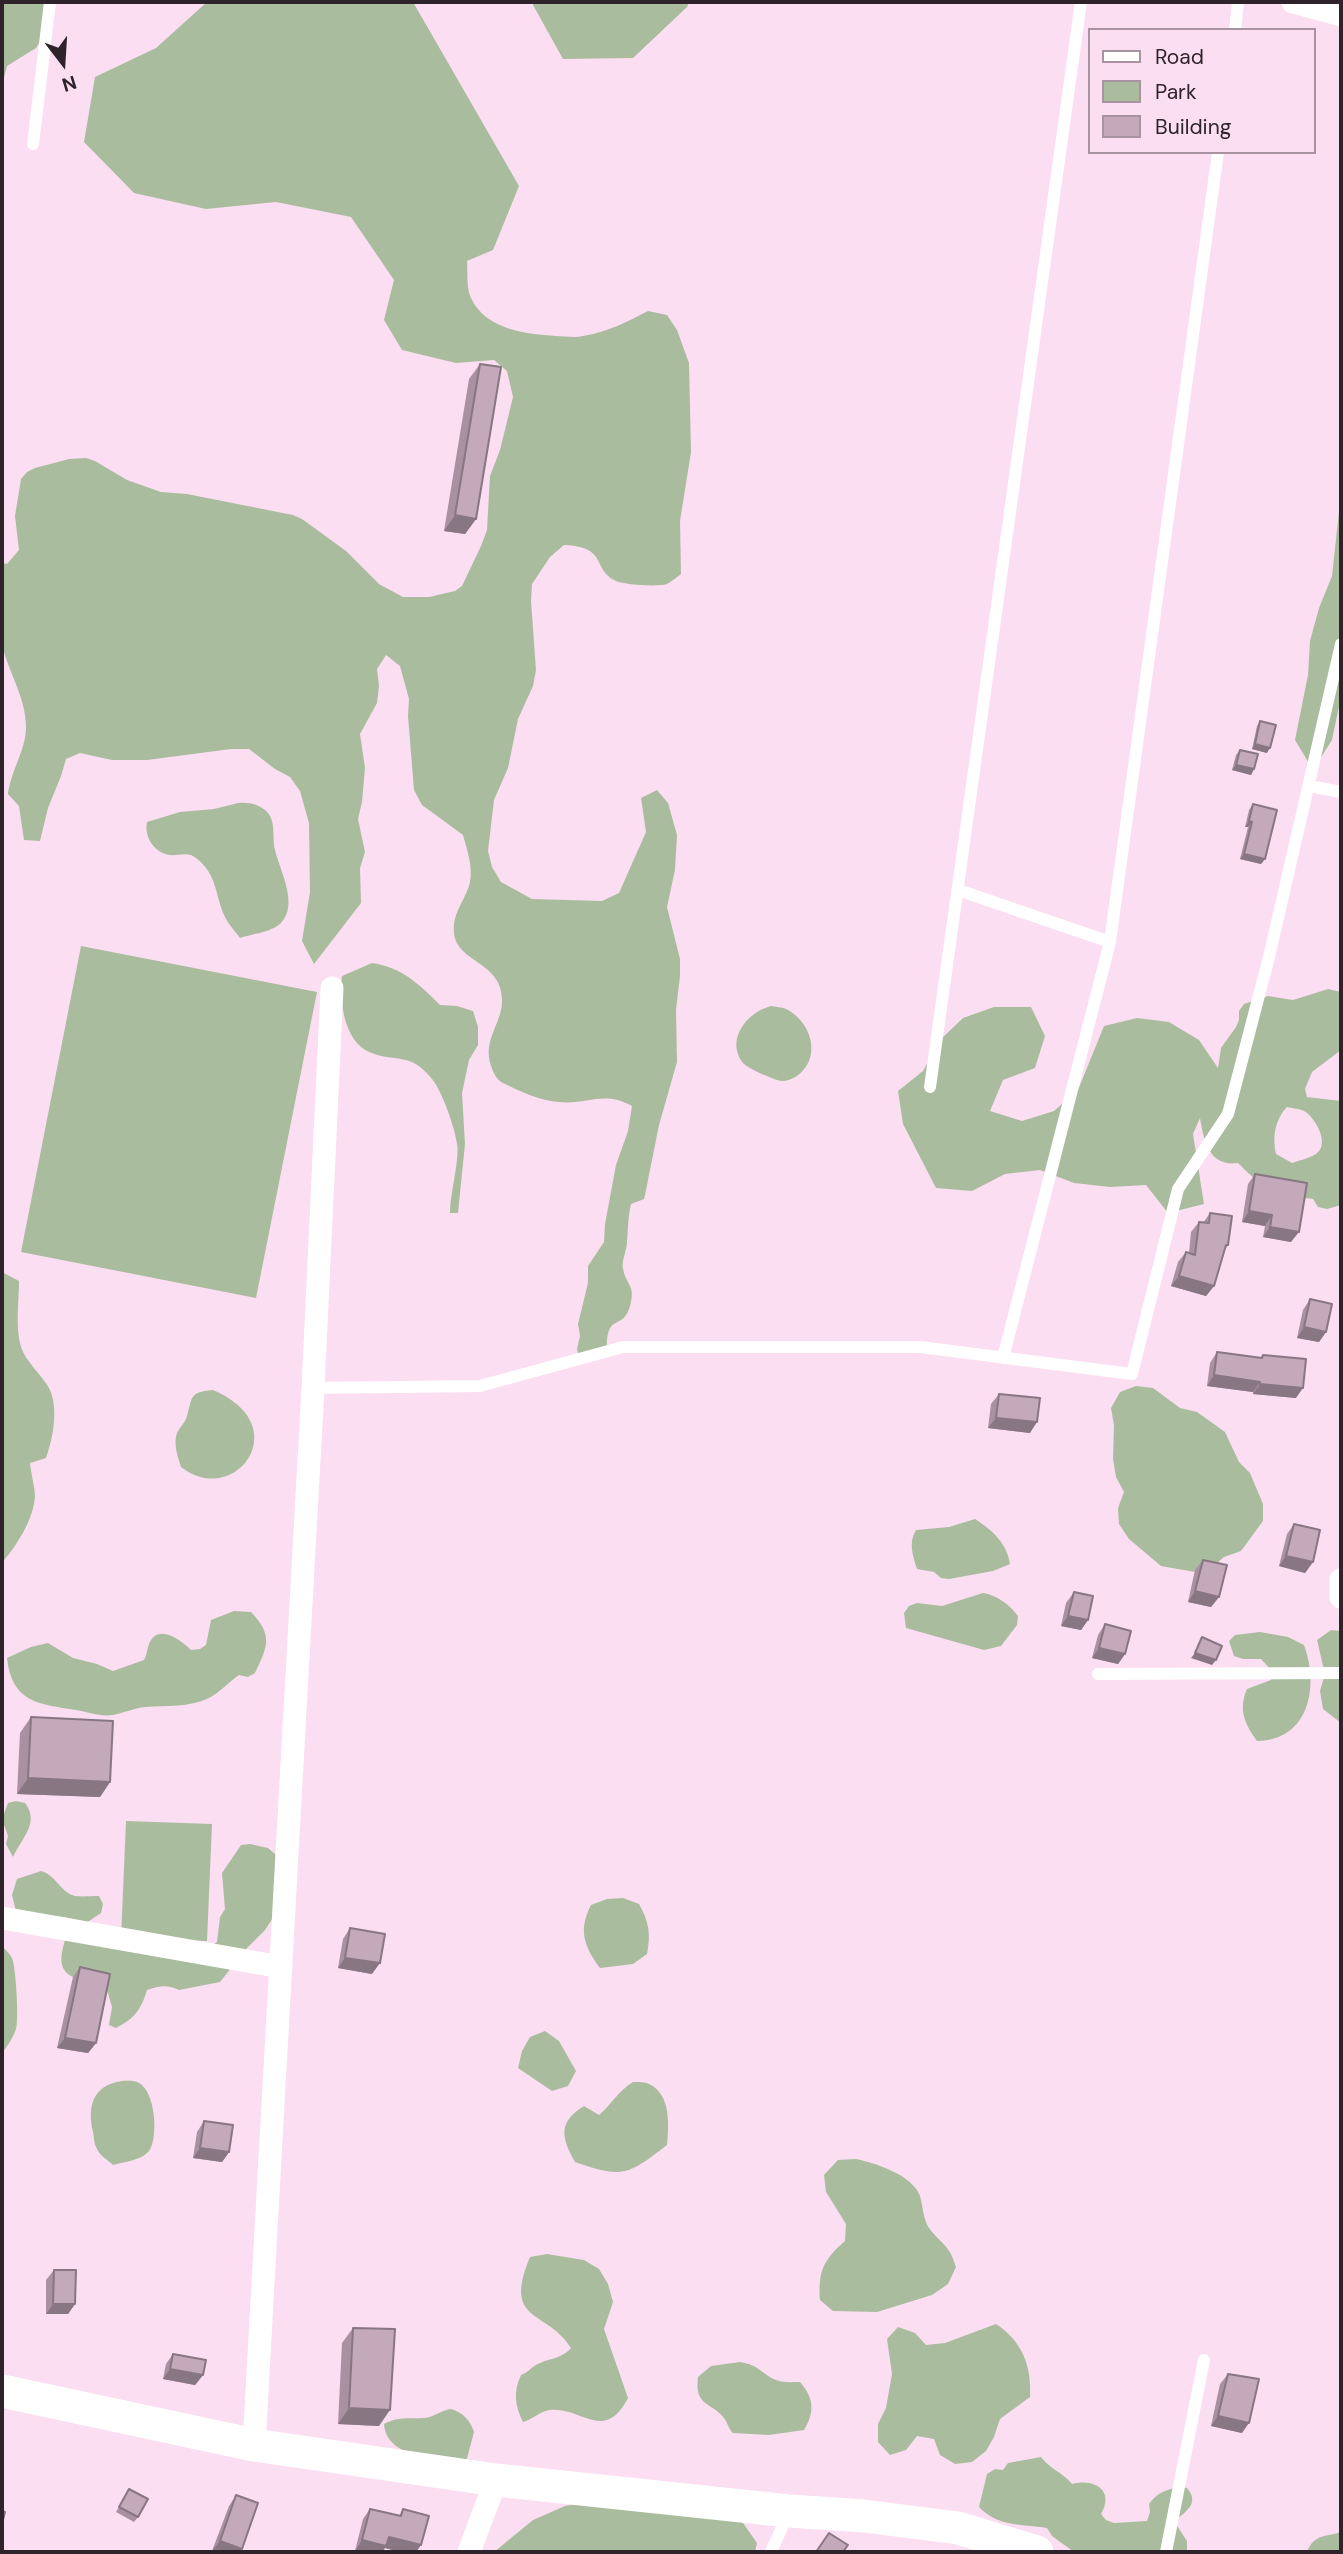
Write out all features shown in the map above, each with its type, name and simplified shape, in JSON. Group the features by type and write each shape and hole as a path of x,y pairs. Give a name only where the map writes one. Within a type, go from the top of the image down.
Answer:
{"street":[{"path":"1293,2 1341,15"},
{"path":"254,2445 313,1388 332,988"},
{"path":"1341,1580 1341,1597"},
{"path":"2,1917 281,1967"},
{"path":"2,2391 254,2445 496,2480 789,2511 864,2516 958,2528 1037,2552"},
{"path":"469,2552 496,2480"}],"lane":[{"path":"33,144 50,2"},
{"path":"930,1087 1081,2"},
{"path":"1235,28 1238,2"},
{"path":"1003,1358 1110,942 1218,154"},
{"path":"313,1388 480,1386 623,1347 920,1347 1132,1374 1178,1189 1228,1114 1269,957 1341,644"},
{"path":"1309,786 1341,792"},
{"path":"958,890 1110,942"},
{"path":"1098,1674 1341,1673"},
{"path":"1166,2552 1204,2360"},
{"path":"771,2552 789,2511"}],"green space":[{"path":"2,2 48,2 54,20 36,48 7,66 2,86"},
{"path":"207,2 413,2 519,186 493,250 467,261 468,289 478,309 497,324 520,332 573,337 609,329 648,311 667,315 677,330 689,363 691,452 680,521 681,574 663,585 626,584 608,576 594,554 588,550 564,545 550,557 532,584 536,670 533,686 518,719 508,768 494,800 488,851 492,867 501,882 532,899 602,901 619,893 646,832 641,798 657,790 668,803 677,835 675,870 667,907 680,959 676,1010 677,1062 659,1125 644,1199 631,1204 630,1209 623,1266 632,1299 627,1314 609,1330 607,1350 579,1357 578,1324 588,1283 588,1266 604,1242 616,1165 628,1131 632,1106 604,1098 569,1102 545,1100 503,1083 494,1074 489,1048 501,1008 500,986 487,969 463,951 457,943 454,926 470,882 469,858 463,835 422,805 414,790 409,699 400,666 386,655 377,669 377,703 360,734 365,768 358,819 365,852 360,868 361,903 314,964 302,941 310,892 309,823 300,791 290,777 249,749 147,760 112,760 80,753 66,759 48,808 40,841 24,840 19,806 8,794 24,744 26,727 23,705 2,644 2,563 7,564 19,550 15,516 21,479 27,472 69,459 86,458 127,480 161,492 187,494 293,515 346,551 379,584 403,597 429,597 455,591 462,586 487,530 490,476 500,450 513,397 507,371 494,360 456,363 402,350 384,320 394,280 351,217 276,202 206,209 134,193 84,142 95,77 156,48"},
{"path":"534,2 689,2 687,7 633,58 563,59 533,5"},
{"path":"1341,493 1341,697 1332,740 1313,770 1295,740 1308,675 1310,641 1332,576"},
{"path":"250,803 268,813 288,897 286,915 281,923 267,931 240,938 226,918 212,878 203,864 190,855 169,855 159,851 149,838 146,828 147,822 180,812 214,809"},
{"path":"81,946 317,992 256,1298 21,1252"},
{"path":"372,963 401,973 418,984 440,1005 473,1011 478,1027 478,1045 469,1060 462,1093 465,1144 458,1213 450,1213 457,1144 448,1110 436,1085 417,1065 378,1055 361,1047 354,1039 345,1019 341,996 342,976"},
{"path":"1328,989 1341,992 1341,1050 1312,1072 1305,1089 1307,1097 1341,1101 1341,1205 1327,1209 1318,1207 1313,1199 1283,1198 1262,1185 1238,1163 1220,1161 1214,1157 1206,1143 1200,1118 1193,1134 1204,1204 1168,1213 1146,1185 1110,1187 1074,1183 1040,1170 1005,1174 972,1191 936,1188 903,1124 898,1091 923,1071 940,1040 963,1018 994,1007 1031,1007 1045,1036 1035,1068 1003,1080 990,1111 1022,1121 1054,1111 1078,1090 1104,1026 1137,1018 1169,1022 1199,1040 1218,1068 1221,1048 1236,1027 1239,1011 1244,1004 1268,996 1293,1000","holes":["1287,1107 1308,1114 1316,1124 1322,1141 1319,1151 1292,1163 1276,1154 1274,1142 1275,1129"]},
{"path":"771,1006 784,1008 800,1020 811,1043 811,1052 805,1068 785,1081 774,1079 743,1063 736,1045 741,1028 747,1021 762,1009"},
{"path":"2,1272 19,1281 18,1322 21,1347 49,1388 54,1413 53,1433 46,1458 30,1463 35,1497 31,1515 18,1541 2,1563"},
{"path":"1136,1386 1153,1388 1180,1408 1197,1412 1225,1432 1239,1462 1250,1473 1263,1504 1263,1521 1241,1551 1224,1557 1211,1568 1195,1572 1161,1566 1129,1539 1119,1524 1118,1508 1124,1492 1116,1477 1113,1459 1114,1425 1111,1408 1120,1392"},
{"path":"213,1390 238,1405 251,1423 254,1441 249,1458 237,1471 220,1478 201,1477 181,1467 176,1446 177,1433 186,1419 192,1398 199,1393"},
{"path":"975,1519 998,1538 1006,1550 1010,1564 993,1571 949,1579 941,1578 934,1572 917,1569 912,1545 916,1530 949,1527"},
{"path":"983,1593 1003,1601 1018,1616 1017,1625 1001,1646 984,1650 906,1628 904,1613 909,1606 917,1603 942,1606"},
{"path":"234,1611 251,1612 263,1627 266,1641 263,1655 255,1673 248,1677 239,1675 201,1701 99,1715 50,1706 30,1699 21,1693 10,1673 7,1658 48,1643 73,1658 113,1671 144,1660 149,1644 158,1634 170,1635 191,1650 200,1649 206,1645 211,1620"},
{"path":"1331,1630 1341,1631 1341,1723 1323,1709 1320,1691 1325,1674 1317,1640"},
{"path":"1260,1632 1288,1637 1304,1645 1310,1693 1299,1721 1289,1731 1275,1738 1257,1741 1244,1716 1244,1697 1247,1689 1271,1680 1273,1672 1261,1659 1234,1656 1229,1641 1235,1635"},
{"path":"8,1803 25,1803 31,1817 28,1830 13,1857 6,1844 8,1836 2,1819"},
{"path":"126,1821 212,1824 207,1941 121,1938"},
{"path":"241,1845 268,1848 275,1854 281,1871 275,1915 265,1930 220,1982 179,1990 163,1986 147,1990 139,2008 128,2021 116,2028 109,2025 112,2007 105,1983 82,1975 73,1977 64,1970 61,1961 65,1940 210,1947 217,1942 220,1917 225,1909 222,1873"},
{"path":"41,1871 51,1876 70,1894 99,1896 103,1904 101,1913 86,1923 16,1911 12,1895 17,1879"},
{"path":"623,1898 639,1904 645,1917 649,1934 647,1954 633,1964 600,1968 585,1938 587,1914 591,1905 607,1899"},
{"path":"2,1946 11,1956 13,1963 17,2024 2,2053"},
{"path":"545,2031 559,2041 576,2071 568,2086 552,2091 518,2068 522,2051 530,2037"},
{"path":"633,2082 649,2084 665,2102 667,2145 643,2163 624,2171 604,2171 575,2162 564,2131 570,2118 584,2106 599,2115"},
{"path":"112,2083 139,2083 149,2095 154,2115 154,2136 149,2151 142,2157 113,2165 96,2147 91,2114 98,2092"},
{"path":"856,2159 902,2176 920,2196 927,2224 948,2249 956,2267 948,2284 932,2295 877,2312 833,2311 820,2300 823,2267 845,2241 846,2224 826,2192 824,2175 838,2160"},
{"path":"547,2254 584,2260 599,2269 608,2284 613,2302 604,2329 628,2398 619,2412 610,2419 592,2420 561,2410 545,2411 523,2422 520,2416 516,2393 521,2375 571,2348 551,2327 531,2313 524,2305 521,2294 530,2257"},
{"path":"996,2324 1019,2346 1027,2365 1030,2397 1000,2419 986,2451 972,2462 955,2464 940,2455 934,2439 917,2436 906,2450 890,2455 878,2442 878,2424 886,2408 892,2374 887,2339 898,2327 915,2333 926,2345 945,2343"},
{"path":"740,2362 752,2365 779,2381 800,2382 811,2405 810,2417 804,2430 769,2435 733,2433 719,2413 701,2399 697,2387 698,2377 711,2366"},
{"path":"450,2409 465,2417 474,2432 465,2466 416,2456 394,2444 387,2435 384,2424 389,2421 426,2418"},
{"path":"1041,2457 1072,2484 1088,2483 1100,2488 1105,2498 1101,2514 1114,2523 1147,2521 1149,2504 1156,2496 1171,2489 1187,2488 1191,2493 1192,2503 1187,2511 1174,2521 1187,2541 1187,2550 1074,2552 1052,2536 1047,2528 1002,2521 979,2507 987,2474 995,2469 1003,2470 1008,2463"},
{"path":"596,2500 736,2513 757,2543 755,2552 494,2552 533,2520 565,2506"},
{"path":"1341,2532 1341,2552 1307,2552 1317,2539"}],"building":[{"path":"480,364 501,367 476,519 455,515"},
{"path":"1260,721 1276,725 1270,748 1255,744"},
{"path":"1240,750 1258,754 1254,769 1236,765"},
{"path":"1253,804 1277,810 1265,859 1244,854 1252,822 1249,821"},
{"path":"1255,1174 1307,1183 1299,1232 1270,1227 1272,1215 1249,1211"},
{"path":"1210,1213 1232,1216 1228,1245 1214,1286 1179,1276 1186,1252 1195,1255 1199,1222 1209,1223"},
{"path":"1310,1299 1332,1304 1326,1332 1304,1327"},
{"path":"1217,1352 1262,1358 1263,1355 1306,1359 1303,1388 1260,1384 1214,1375"},
{"path":"999,1394 1040,1398 1037,1422 996,1418"},
{"path":"1294,1524 1320,1530 1313,1562 1286,1556"},
{"path":"1203,1560 1227,1565 1219,1597 1195,1591"},
{"path":"1074,1592 1093,1596 1088,1620 1068,1616"},
{"path":"1105,1624 1131,1631 1125,1654 1099,1648"},
{"path":"1202,1637 1222,1646 1216,1660 1195,1653"},
{"path":"31,1717 113,1721 110,1782 28,1778"},
{"path":"350,1928 385,1934 380,1963 345,1958"},
{"path":"80,1967 110,1974 96,2043 65,2038"},
{"path":"204,2121 233,2125 229,2152 200,2148"},
{"path":"54,2270 76,2270 75,2304 53,2304"},
{"path":"353,2328 395,2329 390,2410 349,2408"},
{"path":"173,2354 206,2360 203,2375 170,2369"},
{"path":"1228,2374 1259,2379 1249,2423 1218,2416"},
{"path":"129,2489 148,2499 138,2517 119,2507"},
{"path":"236,2495 258,2503 242,2549 220,2541"},
{"path":"370,2509 401,2516 403,2509 429,2516 421,2545 389,2537 386,2546 362,2540"},
{"path":"829,2533 848,2545 843,2552 816,2552"}]}
